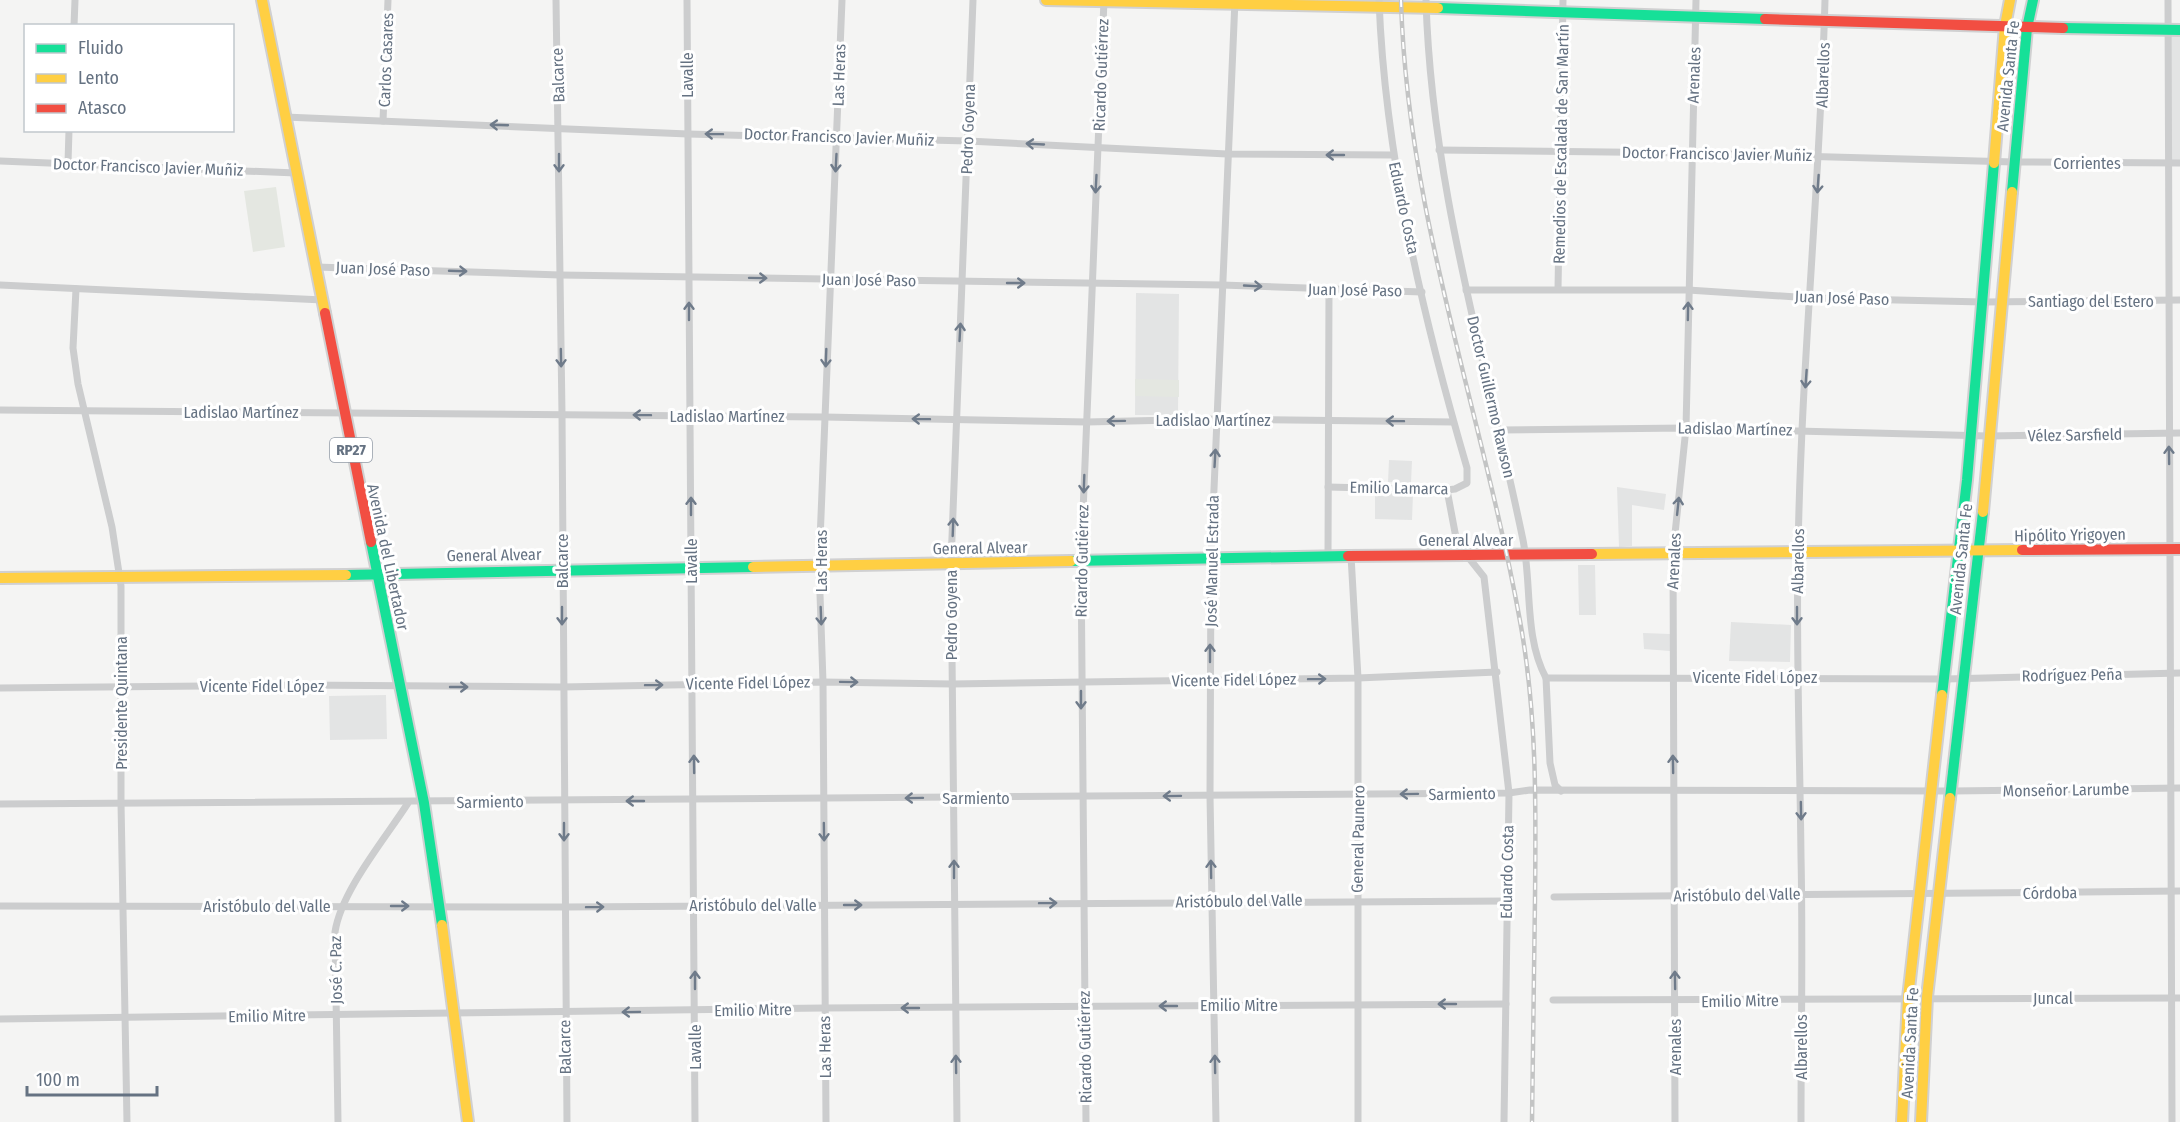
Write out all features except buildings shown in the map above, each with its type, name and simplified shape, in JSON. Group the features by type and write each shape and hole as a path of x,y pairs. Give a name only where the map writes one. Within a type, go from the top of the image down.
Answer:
{"main road":[{"name":"Avenida del Libertador","path":"262,0 323,300 343,412 424,803 456,1014 468,1122"},
{"path":"1046,0 1426,4 1563,13 2027,28 2180,30"},
{"name":"Avenida Santa Fe","path":"1902,1122 1908,998 1960,552 2005,26 2010,0"},
{"name":"Avenida Santa Fe","path":"1921,1122 1927,998 1979,552 2014,162 2027,28 2032,0"},
{"name":"Hipólito Yrigoyen","path":"1960,552 2175,549"},
{"name":"General Alvear","path":"0,578 1328,556 1797,551 1960,552"}],"street":[{"path":"74,24 75,0"},
{"name":"Carlos Casares","path":"383,121 388,0"},
{"name":"Balcarce","path":"556,0 562,414 562,687 567,1122"},
{"name":"Lavalle","path":"687,0 695,1122"},
{"name":"Las Heras","path":"826,1122 823,682 819,565 842,0"},
{"name":"Pedro Goyena","path":"957,1122 951,563 973,0"},
{"name":"Remedios de Escalada de San Martín","path":"1558,289 1563,0"},
{"name":"Arenales","path":"1675,1122 1673,553 1686,428 1696,0"},
{"name":"Albarellos","path":"1801,1122 1802,894 1797,677 1797,551 1802,430 1820,156 1825,0"},
{"path":"2168,0 2169,433 2175,549 2176,673 2171,788 2172,1122"},
{"name":"Ricardo Gutiérrez","path":"1086,1122 1081,797 1081,561 1104,1"},
{"name":"José Manuel Estrada","path":"1216,1122 1210,796 1210,559 1235,3"},
{"name":"Eduardo Costa","path":"1379,4 1394,155 1422,292 1453,422 1467,468 1467,483"},
{"name":"Doctor Guillermo Rawson","path":"1426,4 1439,150 1450,221 1500,430 1526,555 1533,637 1539,664 1546,678 1552,776 1561,791"},
{"name":"Doctor Francisco Javier Muñiz","path":"285,117 688,134 968,141 1227,154 1394,155"},
{"path":"68,164 69,132"},
{"name":"Doctor Francisco Javier Muñiz","path":"1439,150 1691,153 1994,162"},
{"name":"Doctor Francisco Javier Muñiz","path":"0,161 296,173"},
{"name":"Corrientes","path":"1994,162 2180,163"},
{"name":"Juan José Paso","path":"316,267 560,275 1222,285 1422,292"},
{"path":"0,285 323,300"},
{"name":"Presidente Quintana","path":"76,289 73,348 84,412 112,526 120,576 121,803 127,1122"},
{"path":"1328,556 1329,290"},
{"name":"Juan José Paso","path":"1466,290 1688,290 1811,298 2002,302"},
{"name":"Santiago del Estero","path":"2002,302 2180,300"},
{"name":"Ladislao Martínez","path":"0,410 562,414 1087,422 1217,420 1453,422"},
{"name":"Ladislao Martínez","path":"1500,430 1686,428 1970,436"},
{"name":"Vélez Sarsfield","path":"1970,436 2180,433"},
{"name":"Emilio Lamarca","path":"1328,486 1447,490 1467,483"},
{"name":"Eduardo Costa","path":"1447,490 1457,543 1484,577 1497,672 1509,793 1504,1122"},
{"name":"General Paunero","path":"1351,556 1358,678 1358,1122"},
{"name":"Vicente Fidel López","path":"0,688 562,687 823,682 952,684 1080,680 1210,681 1358,678 1497,672"},
{"name":"Rodríguez Peña","path":"1963,677 2176,673"},
{"name":"Vicente Fidel López","path":"1546,678 1946,679 1963,677"},
{"name":"Monseñor Larumbe","path":"1952,791 2180,788"},
{"name":"Sarmiento","path":"0,804 564,802 1561,791 1952,791"},
{"name":"José C. Paz","path":"338,1122 335,932 341,906 408,803"},
{"name":"Córdoba","path":"1920,895 2180,891"},
{"name":"Aristóbulo del Valle","path":"1554,897 1920,895"},
{"name":"Aristóbulo del Valle","path":"0,906 565,907 1357,900 1506,901"},
{"name":"Juncal","path":"1927,998 2180,998"},
{"name":"Emilio Mitre","path":"1554,1000 1675,1002 1927,998"},
{"name":"Emilio Mitre","path":"0,1019 824,1008 1506,1004"}],"shaded area":[{"path":"2168,30 2180,30 2180,163 2169,163"},
{"path":"276,187 285,247 253,252 244,191"},
{"path":"1136,293 1179,294 1178,415 1135,415"},
{"path":"1135,379 1179,380 1179,397 1135,396"},
{"path":"1389,460 1412,461 1411,483 1388,482"},
{"path":"1617,487 1666,494 1664,510 1632,505 1632,546 1619,547"},
{"path":"1375,493 1413,494 1412,520 1375,519"},
{"path":"1578,565 1595,565 1596,615 1579,615"},
{"path":"1731,622 1791,625 1790,662 1729,661"},
{"path":"1643,633 1670,634 1670,651 1644,649"},
{"path":"386,695 387,739 330,740 329,696"}],"railway":[{"path":"1401,0 1406,80 1431,236 1504,543 1520,621 1530,690 1535,829 1532,1122"}],"traffic: fast":[{"path":"2012,192 2027,28 2033,0"},
{"path":"1438,8 1765,19"},
{"path":"2063,28 2180,30"},
{"path":"1942,695 1967,480 1994,163"},
{"path":"1950,798 1983,512"},
{"path":"371,542 424,803 442,925"},
{"path":"1071,561 1348,556"},
{"path":"346,575 753,567"}],"traffic: slow":[{"path":"262,0 325,313"},
{"path":"1046,0 1438,8"},
{"path":"1994,163 2005,26 2010,0"},
{"path":"1983,512 2012,192"},
{"path":"1592,554 2022,550"},
{"path":"753,567 1071,561"},
{"path":"0,578 346,575"},
{"path":"1902,1122 1908,998 1942,695"},
{"path":"1921,1122 1927,997 1950,798"},
{"path":"442,925 468,1122"}],"traffic: jam":[{"path":"1765,19 2063,28"},
{"path":"325,313 371,542"},
{"path":"2022,550 2180,549"},
{"path":"1348,556 1592,554"}]}
